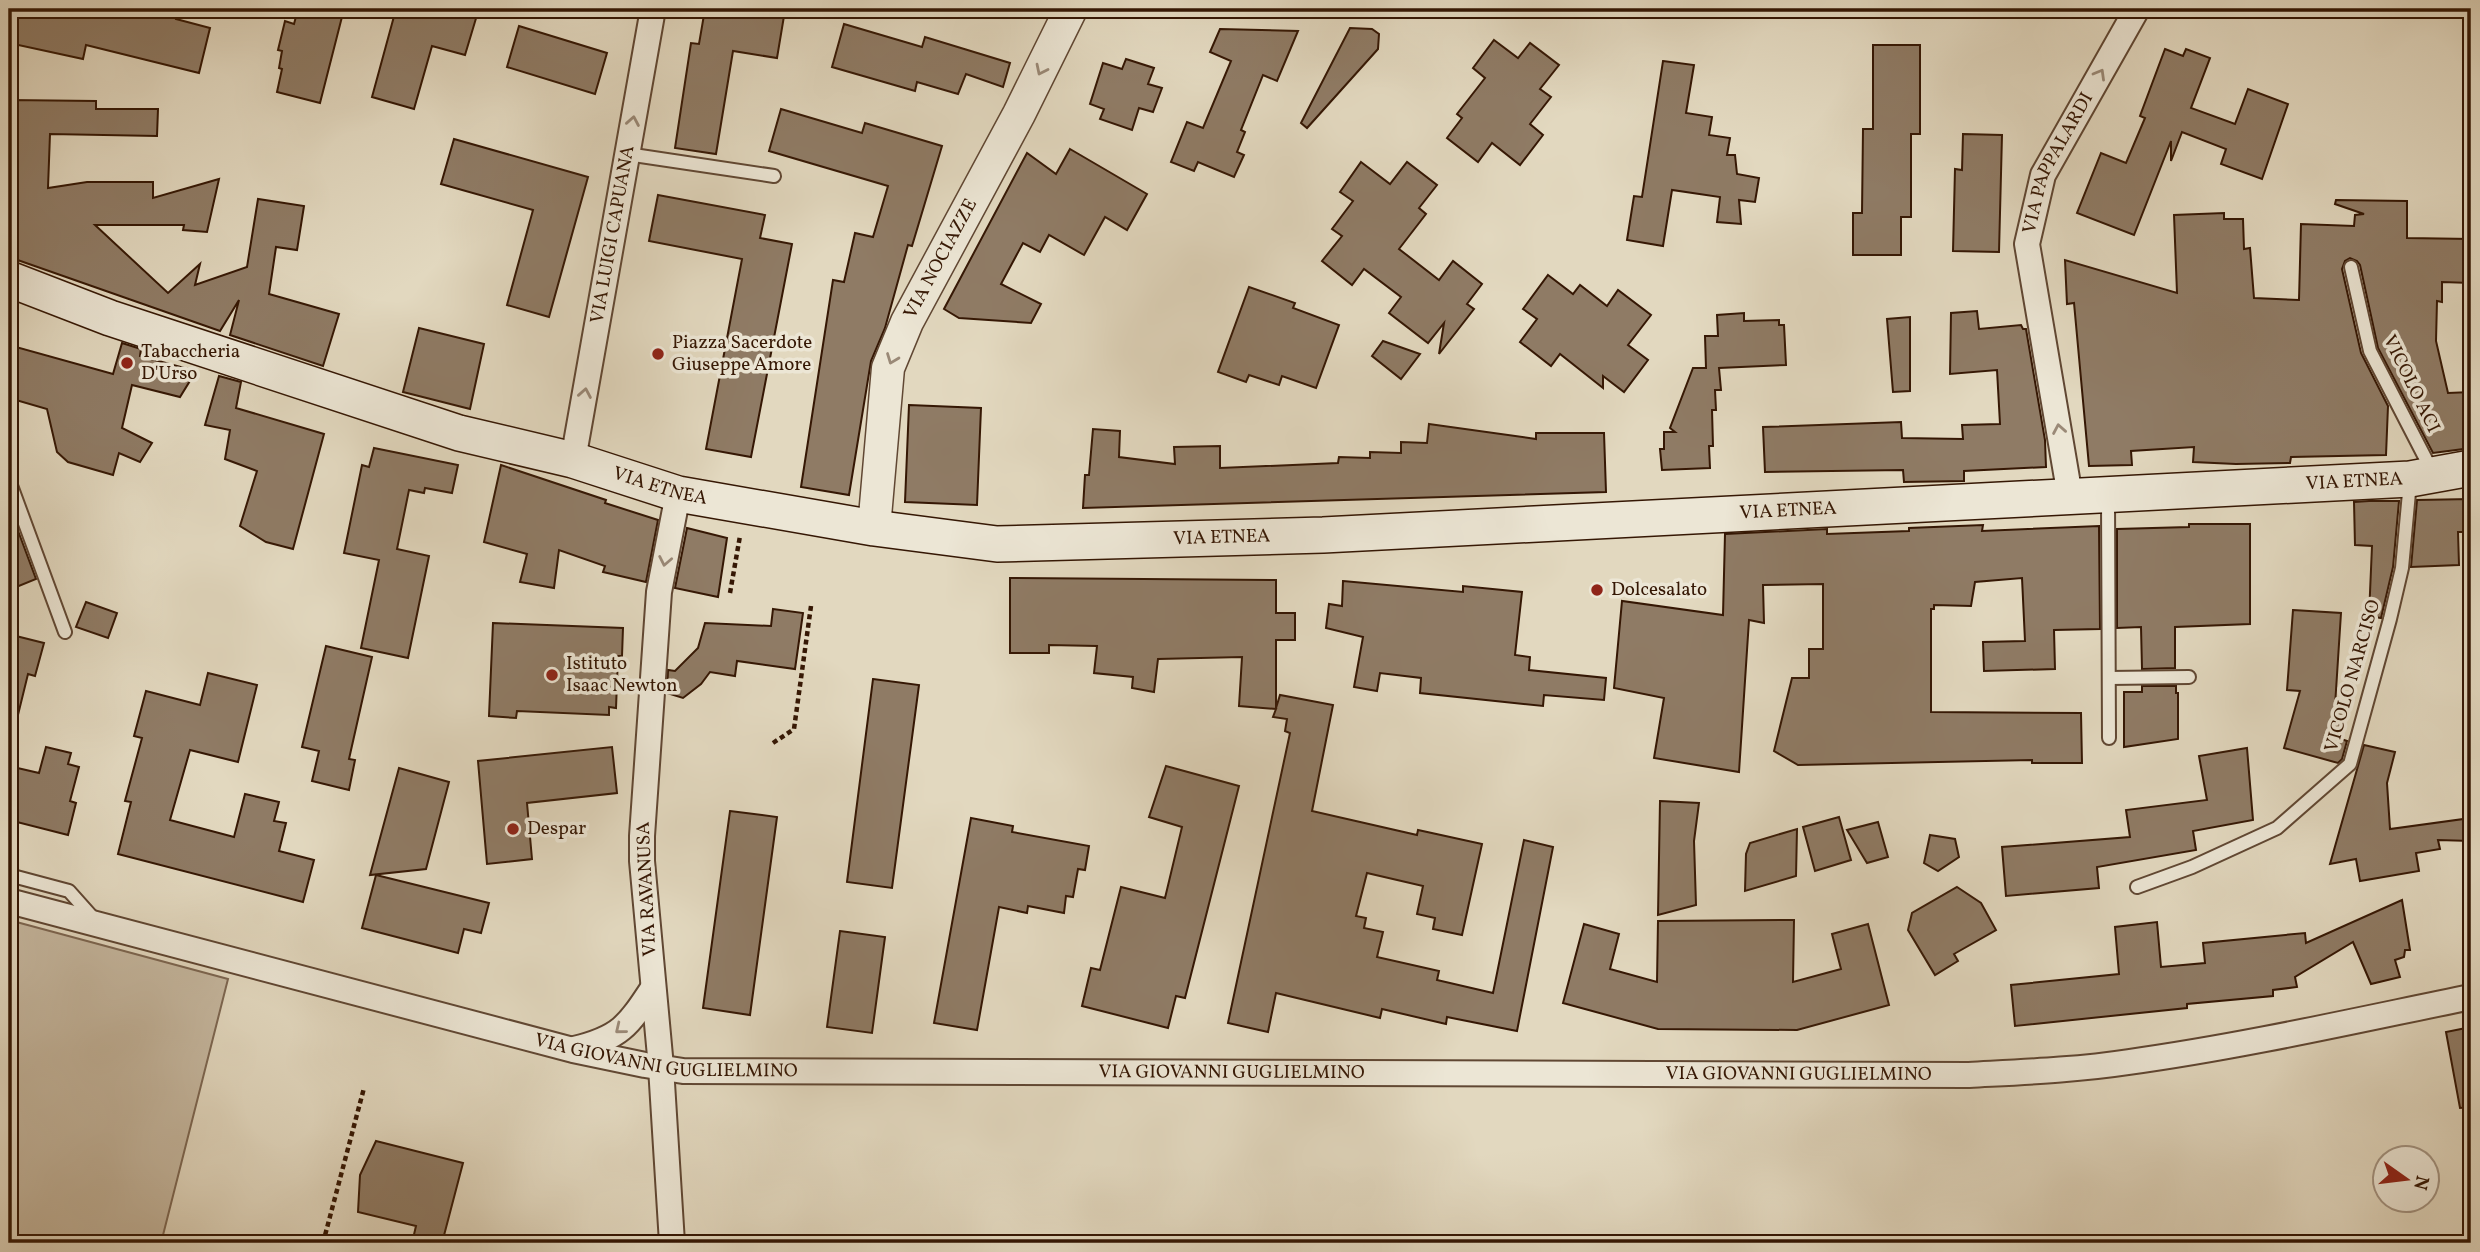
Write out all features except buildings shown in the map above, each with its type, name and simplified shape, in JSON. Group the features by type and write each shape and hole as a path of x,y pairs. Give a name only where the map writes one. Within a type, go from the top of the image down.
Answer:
{"main road":[{"name":"VIA ETNEA","path":"9,279 110,318 459,433 573,460 678,494 874,528 997,544 1323,535 2422,476 2471,468"}],"street":[{"name":"VIA NOCIAZZE","path":"874,528 888,368 907,322 1019,114 1071,9"},
{"name":"VIA PAPPALARDI","path":"2070,496 2027,244 2043,176 2137,9"},
{"name":"VIA LUIGI CAPUANA","path":"573,460 652,14"},
{"name":"VIA RAVANUSA","path":"672,1243 661,1067 642,861 659,592 678,494"},
{"name":"VIA GIOVANNI GUGLIELMINO","path":"9,901 573,1050 683,1071 1969,1075 2128,1063 2471,997"},
{"path":"573,1050 596,1044 627,1026 653,988"}],"lane":[{"path":"627,154 774,176"},
{"name":"VICOLO ACI","path":"2351,267 2370,351 2422,476"},
{"name":"VICOLO NARCISO","path":"2137,887 2192,867 2277,828 2350,764 2390,618 2422,476"},
{"path":"9,480 65,632"},
{"path":"2108,494 2109,738"},
{"path":"2109,678 2189,677"},
{"path":"9,875 69,891 99,925"}],"path":[{"path":"730,593 740,536"},
{"path":"773,743 794,729 811,606"},
{"path":"323,1243 365,1088"}],"shaded area":[{"path":"9,920 228,979 161,1243 9,1243"}],"place":[{"name":"Piazza Sacerdote Giuseppe Amore","path":"658,354"},
{"name":"Tabaccheria D'Urso","path":"127,363"},
{"name":"Dolcesalato","path":"1597,590"},
{"name":"Istituto Isaac Newton","path":"552,675"},
{"name":"Despar","path":"513,829"}]}
